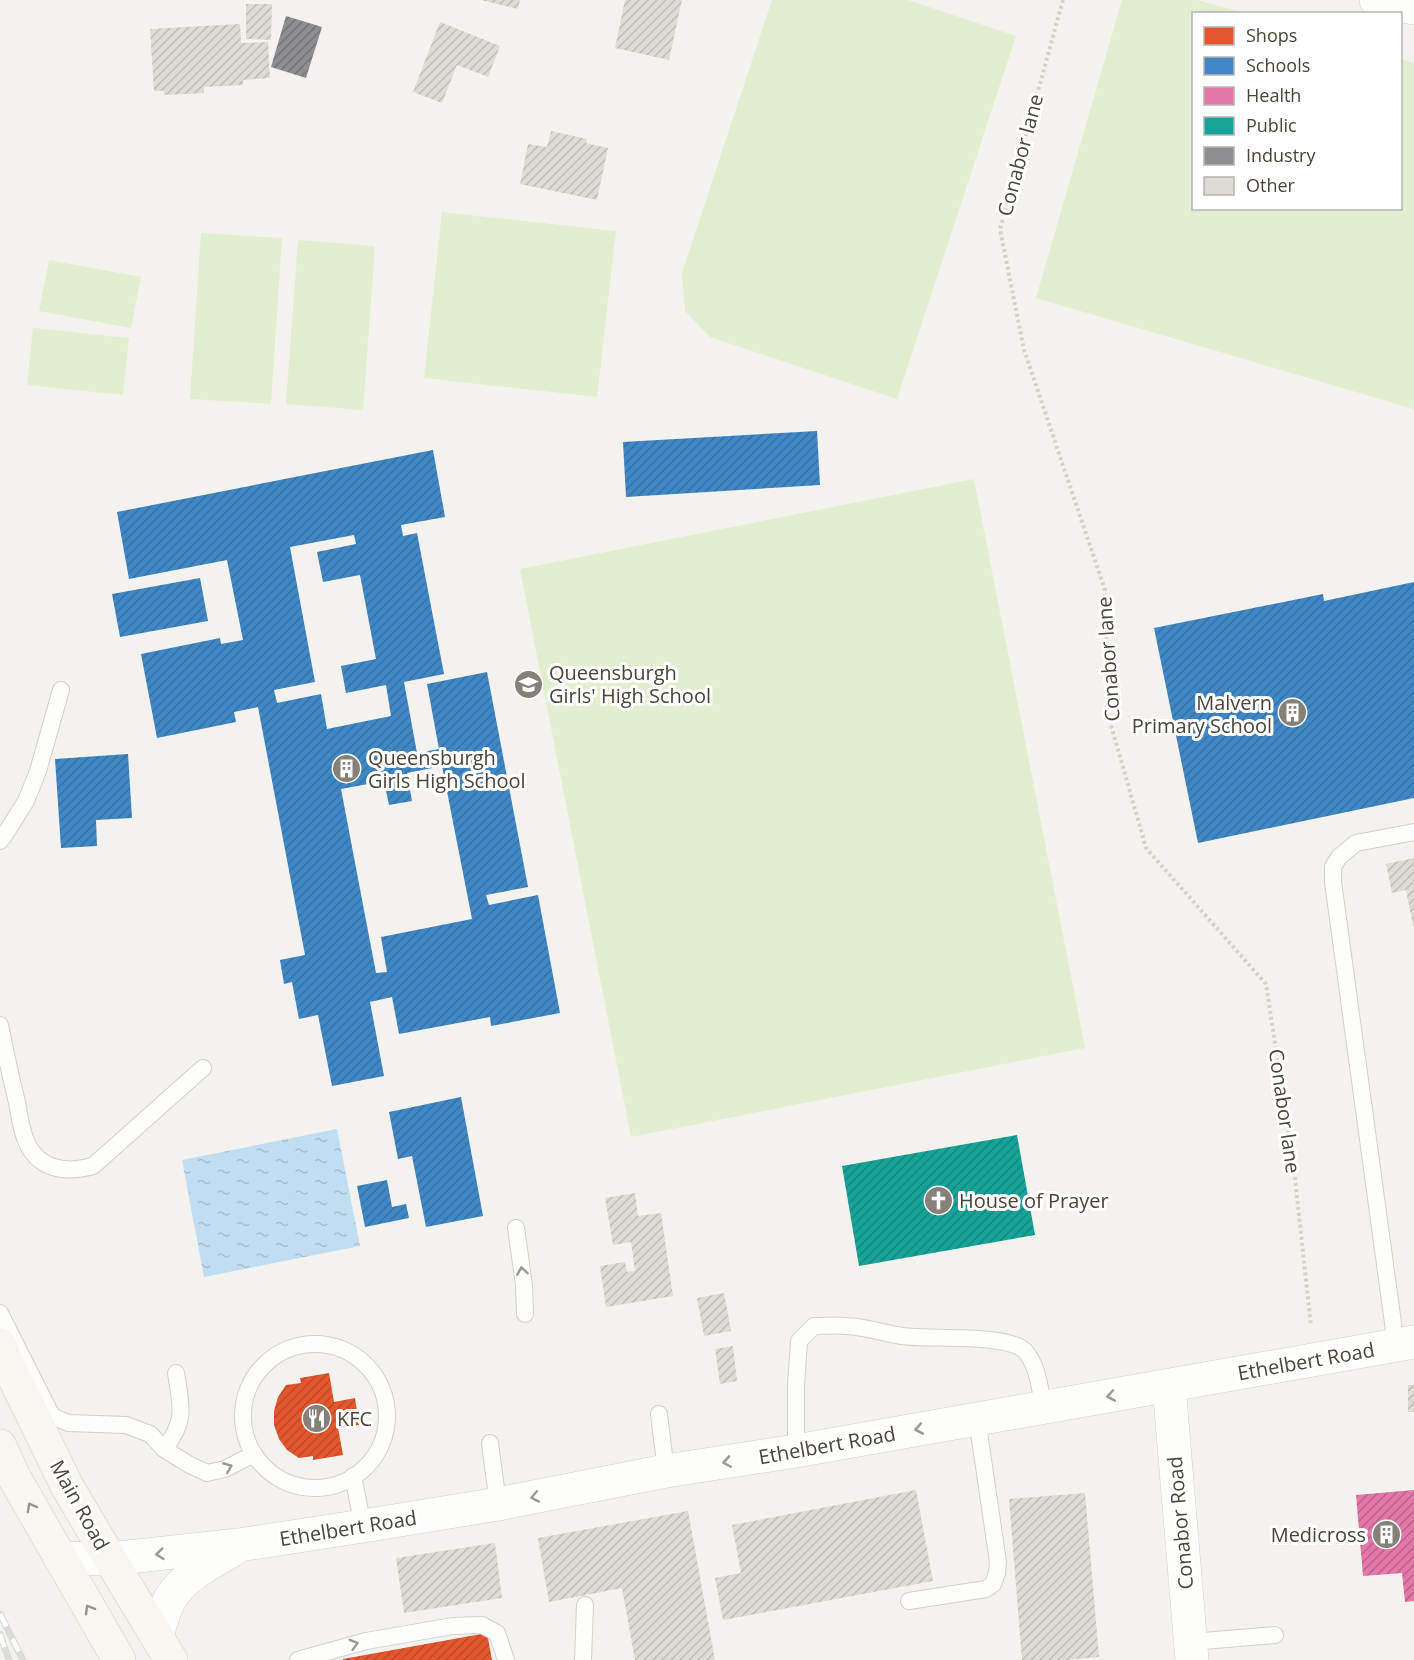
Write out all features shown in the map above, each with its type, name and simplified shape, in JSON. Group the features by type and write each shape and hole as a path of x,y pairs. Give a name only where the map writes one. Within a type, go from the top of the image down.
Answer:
{"main road":[{"name":"Main Road","path":"0,1345 67,1486 164,1648"},
{"path":"0,1446 14,1477 119,1660"}],"street":[{"path":"1376,0 1414,9"},
{"name":"Ethelbert Road","path":"60,1558 110,1559 239,1545 363,1526 1405,1343"},
{"name":"Conabor Road","path":"1169,1386 1191,1651"},
{"name":"Ethelbert Road","path":"164,1648 170,1600 181,1584 197,1571 239,1545"}],"lane":[{"path":"0,841 26,801 46,747 61,690"},
{"path":"1405,1343 1333,882 1333,867 1339,857 1356,843 1414,832"},
{"path":"0,1026 24,1137 36,1157 48,1166 60,1169 80,1170 93,1166 203,1068"},
{"path":"516,1228 524,1285 525,1314"},
{"path":"0,1313 52,1416 68,1423 126,1425 150,1434 164,1449 207,1473 225,1469 254,1454"},
{"path":"796,1451 799,1341 814,1326 847,1326 902,1336 1007,1342 1024,1351 1033,1365 1038,1377 1044,1408"},
{"path":"319,1344 338,1347 360,1359 376,1378 385,1402 386,1427 378,1450 362,1470 353,1476 341,1483 317,1489 292,1485 270,1473 254,1454 246,1437 243,1417 245,1397 253,1379 265,1364 281,1352 299,1346 319,1344"},
{"path":"164,1449 178,1427 182,1412 176,1373"},
{"path":"659,1414 666,1472"},
{"path":"909,1601 986,1588 993,1584 998,1562 977,1419"},
{"path":"490,1443 498,1504"},
{"path":"353,1476 363,1526"},
{"path":"583,1660 585,1605"},
{"path":"298,1660 366,1641 453,1626 482,1625 497,1634 506,1660"},
{"path":"1191,1651 1275,1635"}],"path":[{"name":"Conabor lane","path":"1062,0 1000,229 1024,350 1105,590 1109,718 1146,848 1266,984 1294,1169 1315,1360"}],"green space":[{"path":"772,0 908,0 1016,36 897,399 710,337 685,311 682,273"},
{"path":"1122,0 1197,0 1240,12 1192,12 1192,210 1402,210 1402,59 1414,63 1414,409 1036,298"},
{"path":"442,212 616,231 597,397 424,378"},
{"path":"201,233 282,238 271,404 190,399"},
{"path":"298,240 375,246 363,410 286,404"},
{"path":"49,260 141,277 131,328 39,311"},
{"path":"33,328 129,338 123,395 27,385"},
{"path":"974,479 1085,1048 631,1137 520,569"}],"water":[{"path":"337,1129 360,1246 204,1277 182,1160"}],"building: Shops":[{"name":"KFC","path":"329,1373 334,1402 355,1398 359,1425 338,1428 343,1455 313,1460 313,1456 299,1458 287,1450 279,1439 274,1425 274,1411 278,1397 286,1385 301,1383 300,1378"},
{"path":"487,1633 492,1660 343,1660 343,1659"}],"building: Schools":[{"path":"817,431 820,485 626,497 623,442"},
{"name":"Queensburgh Girls High School","path":"433,450 445,517 401,525 403,536 417,533 444,674 404,682 417,753 439,749 427,684 487,672 528,887 486,895 489,905 538,895 560,1013 491,1026 490,1017 399,1034 392,997 370,1002 384,1076 332,1086 318,1015 299,1019 292,982 284,984 280,960 305,955 258,707 234,712 236,722 157,738 141,654 220,638 221,644 243,640 227,560 129,579 117,512","holes":["354,535 356,544 317,552 323,582 360,575 376,659 341,666 346,693 386,685 391,716 327,729 321,694 277,703 274,690 315,682 290,547","442,766 472,919 381,937 387,972 376,973 341,789 384,781 389,805 412,801 407,773"]},
{"path":"200,578 208,621 120,637 112,594"},
{"name":"Malvern Primary School","path":"1414,582 1414,798 1198,843 1154,628 1323,594 1324,601"},
{"path":"128,754 132,818 96,820 97,846 61,848 55,759"},
{"path":"461,1097 483,1216 426,1227 412,1156 398,1159 389,1112"},
{"path":"387,1180 392,1207 406,1204 409,1218 365,1227 357,1186"}],"building: Health":[{"name":"Medicross","path":"1414,1490 1414,1601 1405,1602 1402,1573 1363,1576 1356,1495"}],"building: Public":[{"name":"House of Prayer","path":"1017,1135 1035,1235 859,1266 842,1166"}],"building: Industry":[{"path":"286,16 322,27 306,78 271,67"}],"building: Other":[{"path":"481,0 520,0 518,9"},
{"path":"625,0 682,0 669,60 615,48"},
{"path":"246,4 272,4 271,40 246,39"},
{"path":"440,22 500,46 488,77 457,65 442,103 413,92"},
{"path":"240,24 241,43 268,42 270,78 243,80 243,85 204,87 204,93 164,95 164,91 154,91 150,29"},
{"path":"551,131 587,139 586,143 608,148 597,200 520,184 528,144 547,147"},
{"path":"1414,858 1413,926 1406,890 1392,893 1386,864"},
{"path":"635,1193 638,1216 661,1213 673,1296 606,1307 600,1266 625,1262 627,1272 635,1271 631,1242 613,1245 605,1198"},
{"path":"724,1293 731,1331 704,1336 697,1298"},
{"path":"733,1346 737,1381 720,1384 715,1349"},
{"path":"1408,1385 1414,1385 1414,1412 1408,1412"},
{"path":"916,1490 933,1581 723,1620 715,1578 741,1573 732,1525"},
{"path":"1085,1493 1099,1657 1022,1660 1009,1499"},
{"path":"688,1511 715,1660 635,1660 622,1588 549,1602 538,1538"},
{"path":"495,1543 502,1598 404,1613 396,1558"}],"railway":[{"path":"0,1614 23,1660"},
{"path":"0,1634 9,1660"}],"place":[{"name":"Queensburgh Girls' High School","path":"528,684"},
{"name":"Malvern Primary School","path":"1293,713"},
{"name":"Queensburgh Girls High School","path":"347,769"},
{"name":"House of Prayer","path":"938,1200"},
{"name":"KFC","path":"316,1418"},
{"name":"Medicross","path":"1387,1534"}]}
